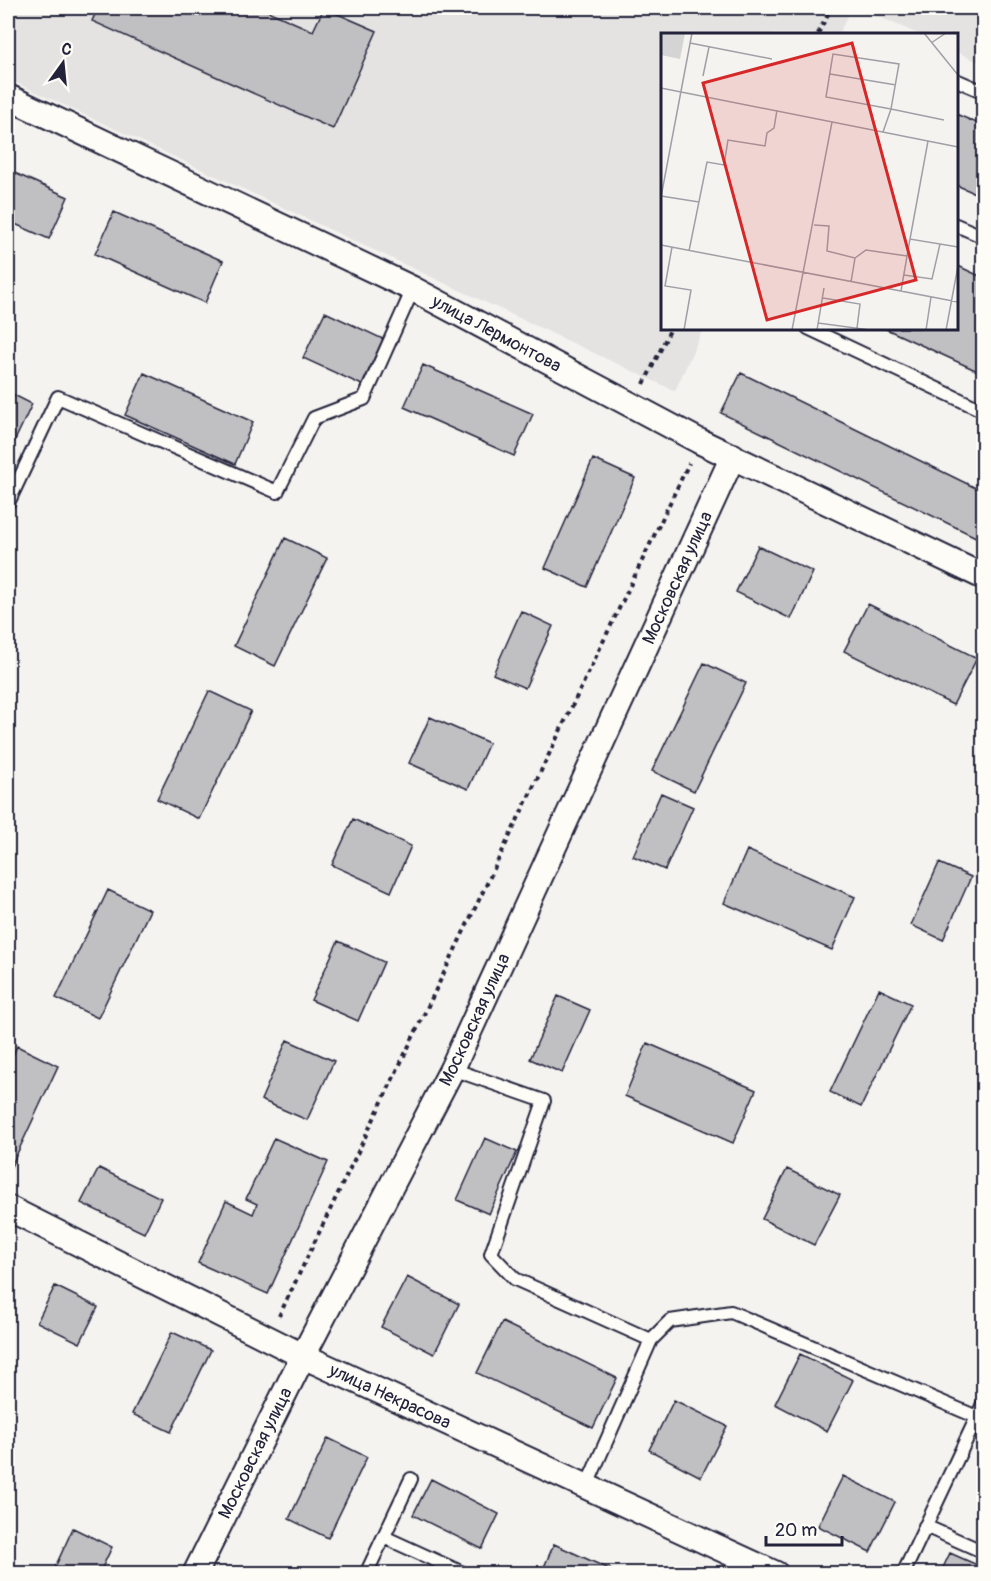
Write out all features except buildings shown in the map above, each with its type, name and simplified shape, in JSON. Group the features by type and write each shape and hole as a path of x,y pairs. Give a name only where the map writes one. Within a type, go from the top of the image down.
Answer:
{"street":[{"name":"улица Лермонтова","path":"8,97 413,289 699,441 984,577"},
{"name":"Московская улица","path":"195,1574 303,1356 452,1069 733,456"},
{"name":"улица Некрасова","path":"8,1208 303,1356 776,1574"}],"lane":[{"path":"958,80 984,92"},
{"path":"958,225 984,237"},
{"path":"8,503 57,397 277,492 314,418 364,399 413,289"},
{"path":"812,330 984,411"},
{"path":"452,1069 544,1101 491,1254 515,1279 651,1340"},
{"path":"587,1485 651,1340 670,1321 731,1312 977,1417"},
{"path":"903,1574 984,1402"},
{"path":"366,1574 411,1479"},
{"path":"925,1526 984,1552"},
{"path":"384,1537 465,1574"}],"path":[{"path":"818,33 831,8"},
{"path":"633,406 670,330"},
{"path":"268,1339 699,441"}],"shaded area":[{"path":"8,8 851,8 839,33 661,33 661,330 703,330 675,391 8,79"},
{"path":"859,8 983,8 983,64 958,52 958,33 916,33"}]}
